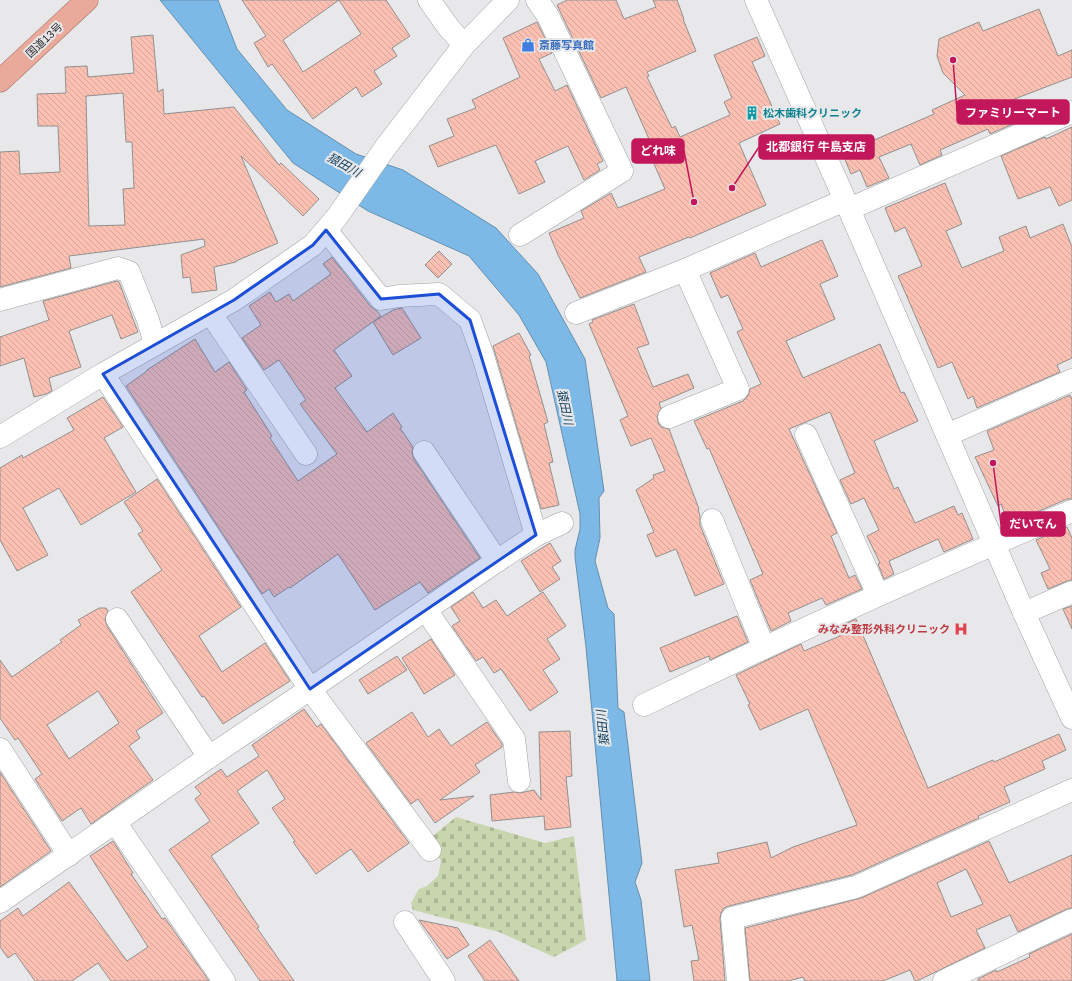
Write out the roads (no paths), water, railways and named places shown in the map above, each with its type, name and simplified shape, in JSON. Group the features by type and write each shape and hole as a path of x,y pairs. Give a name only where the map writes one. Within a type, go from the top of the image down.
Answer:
{"highway":[{"name":"国道13号","path":"0,81 87,0"}],"street":[{"path":"429,0 449,28 464,44"},
{"path":"0,437 103,374 234,300 312,245 331,223 385,148 464,44 508,0"},
{"path":"520,235 622,171 548,16 537,0"},
{"path":"756,0 847,204 1024,613 1071,713"},
{"path":"576,314 1072,112"},
{"path":"331,223 381,299 399,296 439,294 470,320 490,378 536,535"},
{"path":"0,300 118,268 129,272 148,320 155,344"},
{"path":"669,418 738,389 685,270"},
{"path":"211,314 306,454"},
{"path":"103,374 310,689 430,850"},
{"path":"947,435 1072,380"},
{"path":"806,435 878,595"},
{"path":"424,452 497,561"},
{"path":"644,705 878,595 994,543 1072,511"},
{"path":"712,520 764,648"},
{"path":"0,902 70,855 209,757 497,561 536,535 562,523"},
{"path":"1024,613 1072,592"},
{"path":"426,610 514,739 519,781"},
{"path":"117,619 209,757"},
{"path":"0,749 70,855"},
{"path":"738,981 732,918 856,887 1072,790"},
{"path":"115,822 224,981"},
{"path":"944,981 1072,920"},
{"path":"405,922 444,981"}],"water":[{"name":"猿田川","path":"160,0 218,0 237,49 287,110 356,154 403,170 496,228 538,274 585,359 604,491 599,498 600,538 595,561 608,608 614,614 618,708 624,712 642,863 635,882 641,900 650,981 617,981 586,647 575,557 575,550 580,529 580,514 546,362 519,315 469,256 368,211 293,163"}],"place":[{"name":"斎藤写真館","path":"528,45"},
{"name":"ファミリーマート","path":"953,60"},
{"name":"松木歯科クリニック","path":"752,113"},
{"name":"北都銀行 牛島支店","path":"732,188"},
{"name":"どれ味","path":"694,202"},
{"name":"だいでん","path":"993,463"},
{"name":"みなみ整形外科クリニック","path":"961,629"}]}
